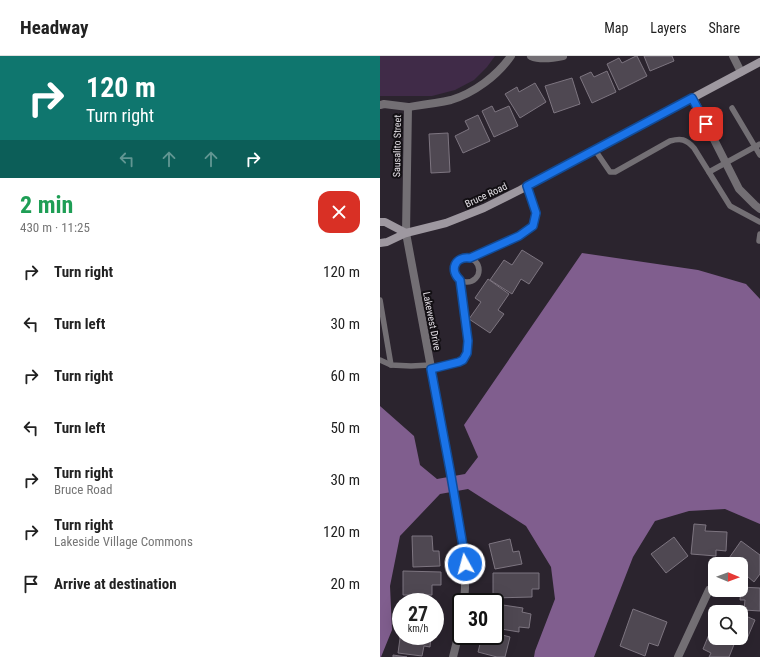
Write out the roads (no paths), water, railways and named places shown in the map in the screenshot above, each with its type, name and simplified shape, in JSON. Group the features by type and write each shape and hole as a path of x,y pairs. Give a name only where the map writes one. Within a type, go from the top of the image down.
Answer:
{"main road":[{"name":"Bruce Road","path":"380,243 387,242 406,233 446,223 484,208 760,62"},
{"path":"380,222 385,222 406,233"}],"street":[{"name":"Sausalito Street","path":"406,233 408,107 452,100 471,92 488,80 505,64 511,56"},
{"path":"531,56 535,58 556,58 563,56"},
{"path":"733,56 741,72"},
{"path":"692,98 739,188 760,209"},
{"path":"380,105 384,104 408,107"},
{"name":"Lakewest Drive","path":"406,233 465,558 465,593"},
{"path":"678,657 708,592"},
{"path":"453,657 456,645"}],"lane":[{"path":"732,108 757,146 760,155"},
{"path":"595,150 610,172 614,172 670,141 678,138 688,141 694,148 730,206 760,222"},
{"path":"709,172 757,146"},
{"path":"470,258 476,262 478,266 478,274 473,281 464,282 456,277 454,273 456,264 462,258 470,258 519,236 533,226 536,213 527,186"},
{"path":"760,234 760,241"},
{"path":"380,360 391,364 431,367 463,360 467,353 468,341 460,280"},
{"path":"380,300 391,364"}]}
